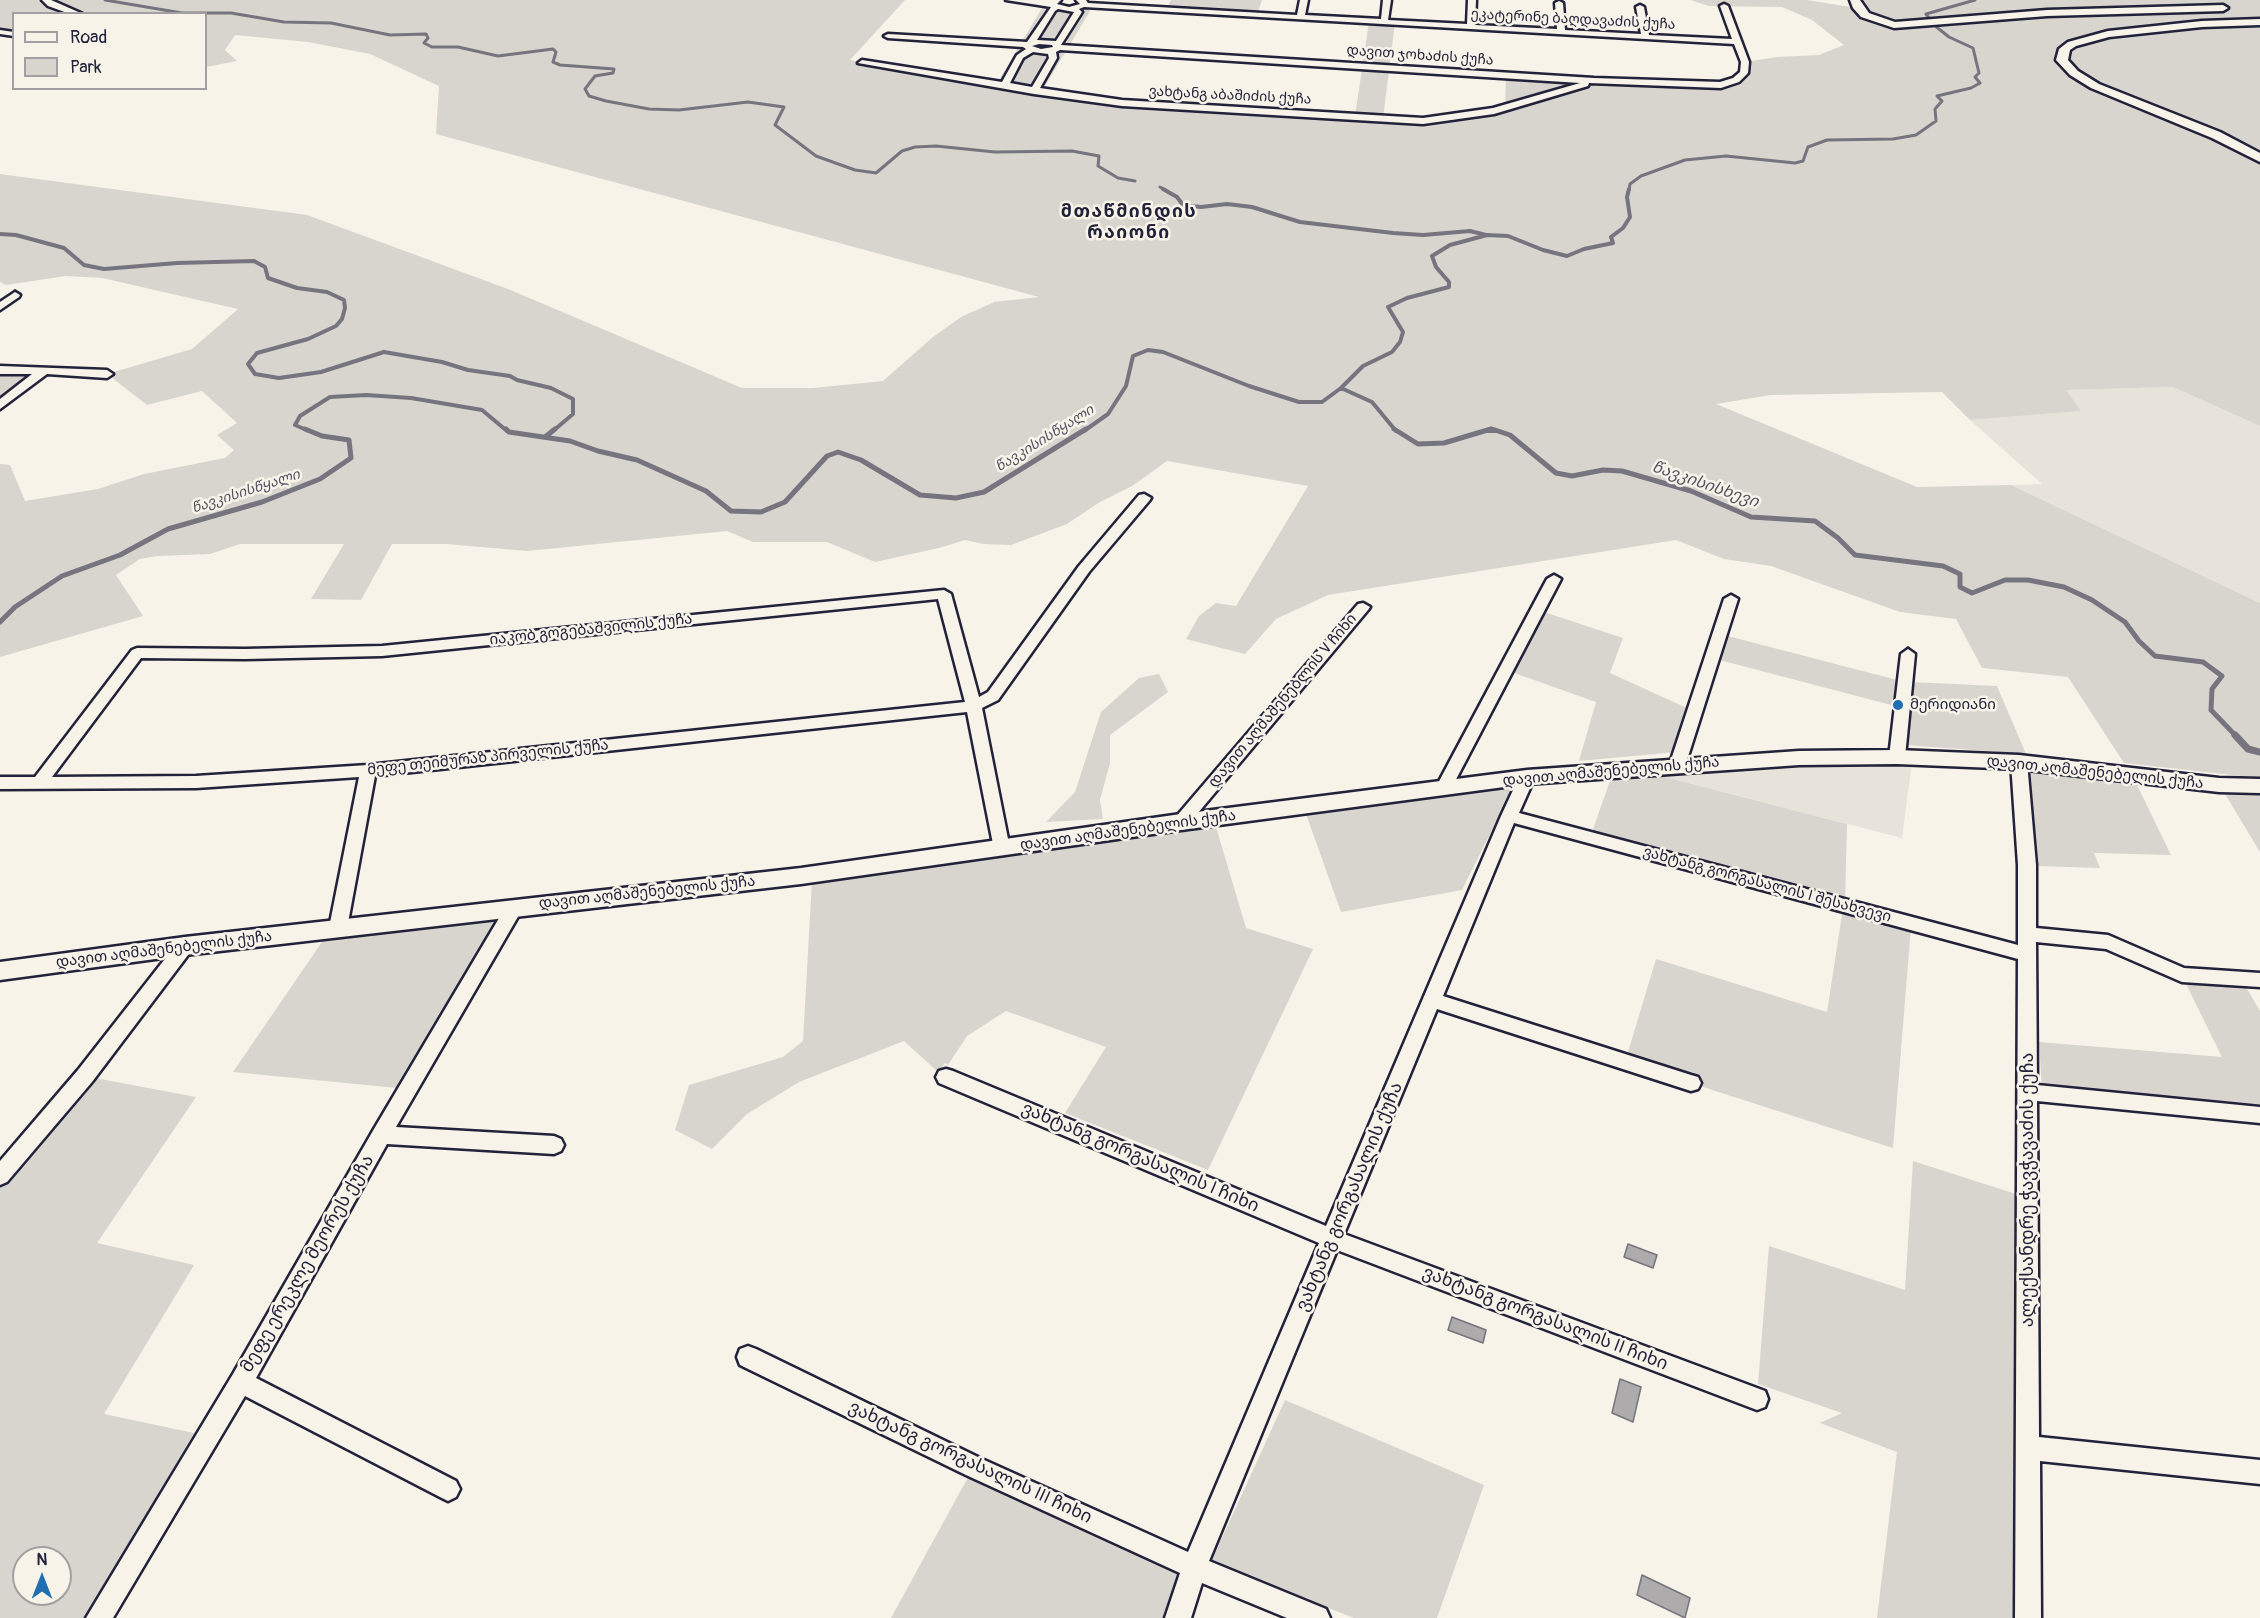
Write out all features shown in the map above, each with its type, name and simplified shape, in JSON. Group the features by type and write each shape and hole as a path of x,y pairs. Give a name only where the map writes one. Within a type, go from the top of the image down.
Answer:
{"main road":[{"path":"1856,0 1858,8 1865,15 1894,25 2047,13 2237,8"},
{"path":"2260,22 2202,24 2109,34 2072,44 2065,49 2062,60 2074,73 2095,86 2216,135 2260,158"}],"street":[{"path":"46,0 73,12"},
{"path":"1010,0 1055,4 1075,9"},
{"path":"1300,18 1304,0"},
{"path":"1384,23 1387,0"},
{"path":"1471,28 1472,0"},
{"path":"1075,9 1082,3"},
{"name":"ეკატერინე ბაღდავაძის ქუჩა","path":"1082,3 1384,23 1738,42"},
{"path":"1559,3 1561,33"},
{"path":"1004,86 1055,4"},
{"path":"1724,6 1738,42"},
{"path":"1640,7 1645,37"},
{"path":"1034,91 1053,58 1055,48 1078,12 1075,9"},
{"path":"888,36 1030,46"},
{"name":"დავით ჯოხაძის ქუჩა","path":"1030,46 1044,41 1055,48 1594,81 1721,85 1736,80 1744,73 1745,62 1738,42"},
{"name":"ვახტანგ აბაშიძის ქუჩა","path":"862,63 1122,103 1423,121 1494,111 1594,81"},
{"path":"0,307 15,295"},
{"path":"0,370 107,374"},
{"path":"0,405 44,370"},
{"path":"974,706 993,696 1084,569 1144,498"},
{"path":"1444,787 1554,579"},
{"name":"იაკობ გოგებაშვილის ქუჩა","path":"39,783 137,653 245,654 382,651 945,594 974,706 1002,849"},
{"path":"1677,766 1731,599"},
{"name":"დავით აღმაშენებლის V ჩიხი","path":"1181,822 1363,607"},
{"path":"1897,758 1908,654"},
{"name":"მეფე თეიმურაზ პირველის ქუჩა","path":"0,783 196,782 368,771 974,706"},
{"name":"დავით აღმაშენებელის ქუჩა","path":"0,971 185,946 801,876 1181,822 1527,777 1799,758 1897,758 2019,762 2219,785 2260,786"},
{"name":"ალექსანდრე ჭავჭავაძის ქუჩა","path":"2019,762 2027,865 2028,1618"},
{"path":"338,928 368,771"},
{"name":"ვახტანგ გორგასალის ქუჩა","path":"1178,1618 1194,1567 1527,777"},
{"name":"ვახტანგ გორგასალის I შესახვევი","path":"1509,816 2026,944 2108,942 2182,975 2260,980"},
{"name":"მეფე ერეკლე მეორეს ქუჩა","path":"99,1618 241,1382 381,1135 514,908"},
{"path":"0,1176 84,1076 185,946"},
{"path":"1433,1000 1691,1083"},
{"name":"ვახტანგ გორგასალის I ჩიხი","path":"946,1077 1333,1239"},
{"path":"2028,1092 2260,1115"},
{"path":"381,1135 554,1145"},
{"name":"ვახტანგ გორგასალის II ჩიხი","path":"1333,1239 1757,1399"},
{"name":"ვახტანგ გორგასალის III ჩიხი","path":"748,1357 974,1467 1194,1567 1317,1618"},
{"path":"241,1382 448,1489"},
{"path":"2028,1448 2260,1472"}],"shaded area":[{"path":"2173,387 2260,426 2260,603 2011,485 2042,484 1970,420 2080,411 2065,390"},
{"path":"1912,762 1902,838 1646,772 1735,767"},
{"path":"1628,1244 1657,1255 1653,1268 1624,1257"},
{"path":"1452,1317 1486,1330 1483,1343 1448,1330"},
{"path":"1620,1379 1641,1387 1633,1422 1612,1413"},
{"path":"1642,1575 1690,1598 1685,1618 1637,1595"}],"green space":[{"path":"0,0 38,0 46,6 67,12 12,12 12,31 0,29"},
{"path":"52,0 905,0 850,60 996,85 1045,3 1054,6 1093,6 1042,91 1122,103 1355,116 1369,22 1395,23 1383,118 1423,121 1505,107 1506,75 1699,86 1736,80 1745,62 1777,57 1819,55 1844,45 1812,20 1782,7 1709,6 1690,0 1807,0 1857,8 1855,0 2260,0 2260,426 2173,387 2066,390 2081,411 1970,420 1942,392 1771,395 1716,404 1917,487 2011,485 2260,603 2260,778 2124,763 2068,677 1982,668 1956,619 1900,612 1771,566 1724,559 1676,540 1328,595 1276,619 1245,654 1186,639 1199,616 1216,603 1236,606 1308,486 1167,461 1132,486 1100,502 1067,524 1011,545 983,544 965,540 875,562 827,542 753,542 727,531 527,551 446,544 392,544 361,600 311,599 344,544 240,544 210,554 157,556 140,559 116,575 143,616 0,657 0,464 10,465 25,501 98,489 144,474 225,458 234,450 217,435 237,423 202,391 147,405 107,374 192,349 238,309 102,278 66,276 6,285 0,282 0,174 307,215 508,289 742,388 813,388 883,381 933,337 961,317 994,302 1039,297 436,134 439,86 370,54 308,42 235,35 225,50 237,61 207,67 207,12 86,12"},
{"path":"1171,0 1262,0 1257,15 1166,10"},
{"path":"0,370 44,370 0,405"},
{"path":"1538,610 1623,638 1610,673 1689,709 1677,752 1579,761 1596,702 1506,670"},
{"path":"1720,634 1905,682 1895,706 1712,658"},
{"path":"1159,674 1168,692 1110,735 1110,763 1100,800 1103,819 1046,822 1075,792 1101,712 1139,678"},
{"path":"1910,682 1997,686 2026,754 1905,745"},
{"path":"2025,767 2136,783 2171,855 2094,853 2100,868 2034,866"},
{"path":"1646,772 1847,824 1845,902 1591,835 1612,775"},
{"path":"1514,786 1462,890 1341,912 1306,814"},
{"path":"2225,794 2260,795 2260,852"},
{"path":"1216,827 1246,928 1313,949 1208,1170 1065,1113 1106,1047 1006,1011 967,1036 948,1065 945,1063 938,1072 904,1041 799,1082 747,1114 712,1149 675,1130 689,1085 783,1057 803,1041 812,880"},
{"path":"1843,908 1911,927 1893,1148 1625,1062 1656,959 1827,1012"},
{"path":"499,916 397,1088 233,1072 326,936"},
{"path":"2186,984 2246,987 2260,1011 2260,1110 2042,1089 2039,1042 2222,1057"},
{"path":"90,1077 196,1097 97,1243 194,1265 104,1414 194,1433 85,1618 0,1618 0,1182"},
{"path":"1913,1161 2019,1195 2018,1618 1877,1618 1897,1452 1820,1423 1842,1413 1758,1384 1769,1246 1905,1290"},
{"path":"1285,1400 1484,1485 1437,1618 1354,1618 1211,1562"},
{"path":"972,1470 1180,1571 1163,1618 891,1618"}],"waterway":[{"path":"105,0 176,12"},
{"name":"წავკისისწყალი","path":"1629,190 1630,184 1641,176 1685,160 1726,156 1795,163 1803,161 1808,147 1827,140 1893,139 1916,135 1936,121 1935,109 1942,101 1937,96 1971,88 1980,83 1975,77 1979,73 1973,48 1949,37 1934,25 1926,14 1975,0"},
{"path":"207,13 231,13 284,22 331,23 390,35 426,34 428,38 424,43 432,47 458,47 498,56 553,49 556,52 553,62 560,65 614,69 613,73 595,76 585,89 589,96 606,101 649,109 679,110 748,102 784,107 775,125 816,156 855,170 876,173 902,151 915,147 936,146 995,152 1072,151 1099,156 1098,166 1118,178 1135,181"},
{"path":"1160,187 1165,190"},
{"path":"1163,189 1177,197 1183,205 1201,207 1227,204 1252,207 1300,222 1393,233 1423,235 1470,231 1486,235"},
{"name":"წავკისისწყალი","path":"1341,388 1363,366 1392,352 1400,342 1403,332 1388,307 1407,298 1449,287 1449,282 1436,267 1432,256 1450,245 1487,235 1508,236 1543,250 1567,256 1584,249 1613,243 1611,237 1623,228 1630,217 1627,197 1629,189"},
{"path":"0,234 16,235 64,248 84,265 104,269 177,263 254,261 265,267 268,278 297,288 327,292 344,300 345,308 342,319 336,326 308,339 257,353 248,364 255,374 279,378 321,372 384,352 442,362 468,370 510,376 517,380 551,388 573,399 573,414 553,431"},
{"name":"წავკისისწყალი","path":"1084,431 1108,414 1126,386 1133,356 1148,350 1163,352 1249,386 1299,402 1322,402 1341,388"},
{"name":"წავკისისხევი","path":"1341,388 1372,402 1395,429"},
{"name":"წავკისისწყალი","path":"309,431 295,425 300,416 330,397 366,395 411,398 482,410 507,431"},
{"name":"წავკისისწყალი","path":"0,622 15,607 62,576 120,555 168,529 262,502 320,479 351,458 349,440 322,436 305,429"},
{"name":"წავკისისწყალი","path":"506,429 509,432 570,441 598,451 637,460 706,491 731,511 761,512 785,502 827,456 838,452 861,460 920,495 956,498 984,492 1086,429"},
{"path":"545,437 555,429"},
{"name":"წავკისისხევი","path":"1395,429 1418,444 1444,443 1491,429"},
{"name":"წავკისისხევი","path":"1492,429 1510,435 1556,473 1572,476 1603,470 1622,471 1691,491 1751,517 1815,521 1838,538 1855,555 1943,566 1960,574 1960,587 1972,593 2005,580 2028,580 2064,587 2092,600 2125,622 2139,641 2155,656 2203,662 2222,676 2212,689 2211,710 2236,736"},
{"name":"წავკისისხევი","path":"1486,431 1497,431"},
{"name":"წავკისისხევი","path":"2235,735 2248,749 2260,752"}],"place":[{"name":"მერიდიანი","path":"1898,705"}],"district":[{"name":"მთაწმინდის რაიონი","path":"1129,222"}]}
